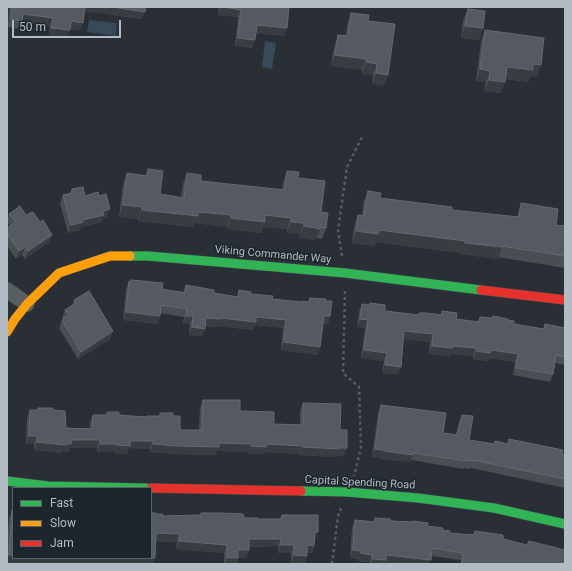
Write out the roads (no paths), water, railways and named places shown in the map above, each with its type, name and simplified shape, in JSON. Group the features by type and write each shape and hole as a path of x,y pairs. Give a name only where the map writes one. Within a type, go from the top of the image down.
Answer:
{"street":[{"name":"Viking Commander Way","path":"7,332 27,304 59,274 110,256 148,256 345,273 565,300"},
{"path":"7,290 27,304"},
{"path":"7,481 48,486 97,487"},
{"name":"Capital Spending Road","path":"152,488 347,492 418,498 494,508 565,524"}],"water":[{"path":"89,20 117,23 116,36 87,32"},
{"path":"265,41 276,43 272,69 262,67"}]}
